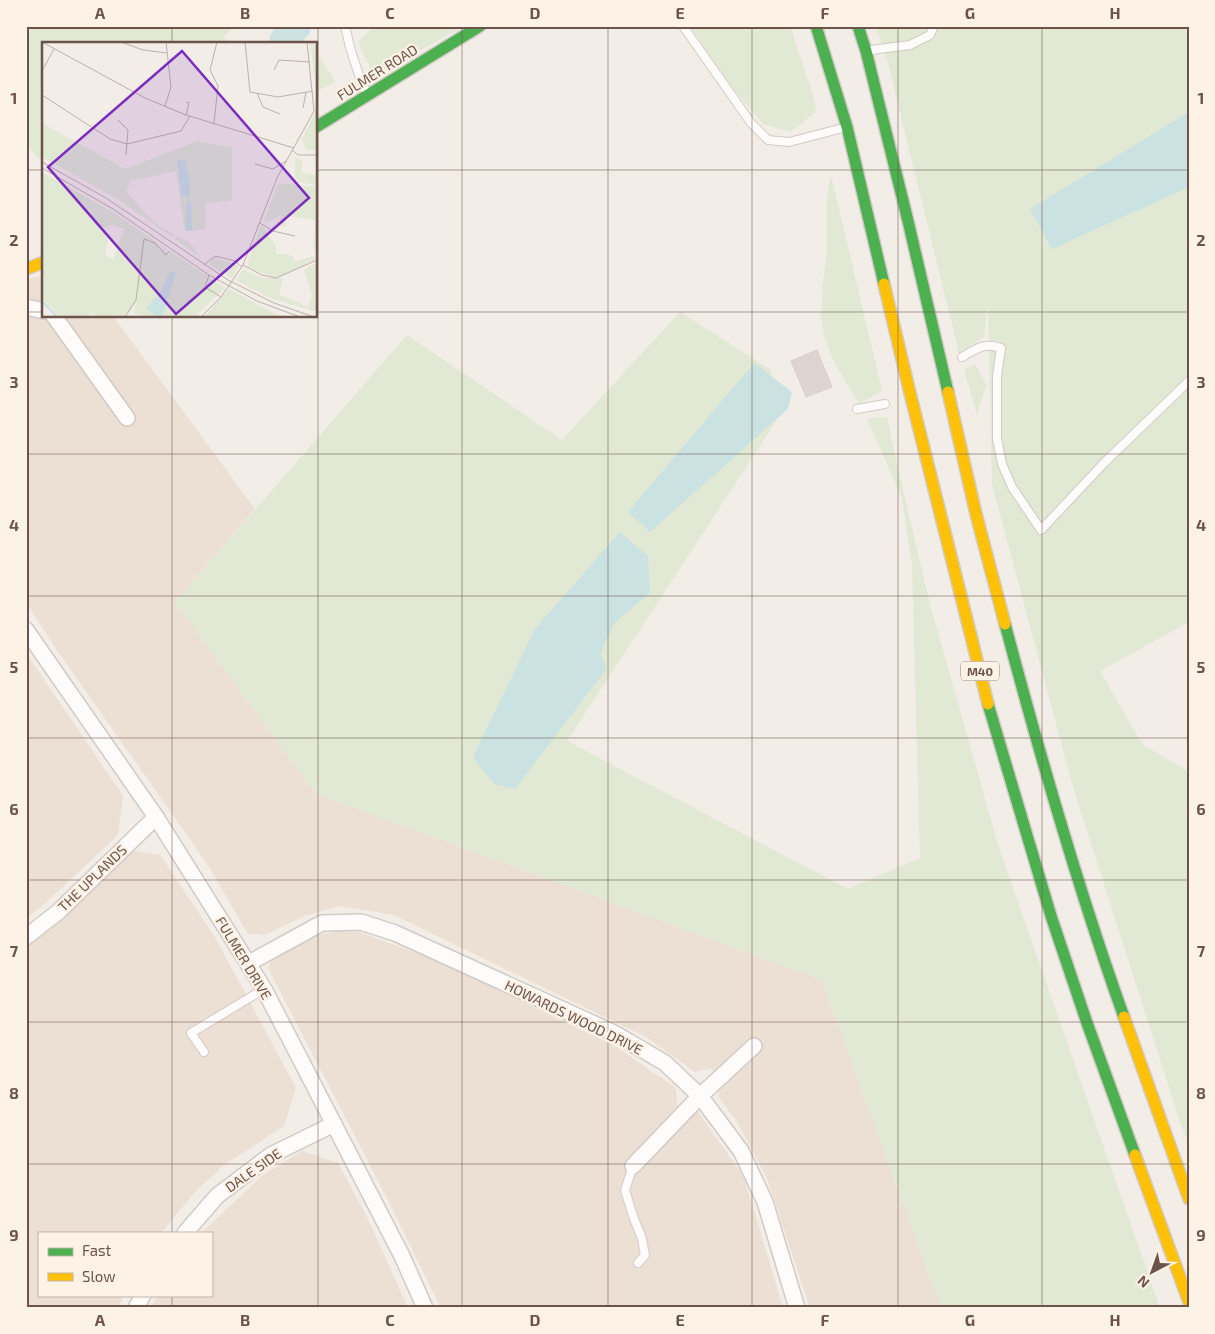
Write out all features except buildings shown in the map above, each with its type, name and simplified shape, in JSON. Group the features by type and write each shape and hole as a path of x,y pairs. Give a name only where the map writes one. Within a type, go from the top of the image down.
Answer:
{"main road":[{"name":"FULMER ROAD","path":"318,126 480,26"},
{"name":"M40","path":"816,26 847,127 910,393 990,711 1051,916 1087,1023 1189,1302"},
{"name":"M40","path":"858,26 906,212 976,514 1018,675 1101,954 1189,1199"},
{"path":"26,269 42,263"}],"street":[{"path":"26,307 42,311"},
{"path":"55,318 127,418"},
{"name":"FULMER DRIVE","path":"26,630 156,817 249,963 402,1256 425,1308"},
{"name":"THE UPLANDS","path":"26,937 58,912 156,817"},
{"name":"HOWARDS WOOD DRIVE","path":"249,963 322,923 361,922 395,933 614,1034 665,1063 700,1096 741,1152 765,1202 797,1308"},
{"path":"633,1166 700,1096 754,1046"},
{"name":"DALE SIDE","path":"186,1232 217,1196 271,1155 334,1124"},
{"path":"136,1308 142,1296"}],"lane":[{"path":"345,26 359,78 368,96"},
{"path":"683,26 750,123 768,140 788,142 847,127"},
{"path":"866,51 910,45 930,34 934,26"},
{"path":"962,357 976,349 991,344 1000,348 997,376 997,439 1002,464 1012,486 1041,530 1104,463 1189,381"},
{"path":"857,409 885,404"},
{"path":"204,1052 191,1032 264,989"},
{"path":"633,1166 625,1190 642,1239 644,1255 638,1263"}],"shaded area":[{"path":"42,276 42,318 114,318 255,509 175,602 316,794 822,980 941,1308 810,1308 767,1178 736,1120 719,1098 719,1082 711,1068 695,1072 646,1037 394,915 340,906 304,916 265,935 248,934 208,865 54,646 26,602 26,280"},
{"path":"26,653 123,796 118,835 40,908 26,918"},
{"path":"133,851 160,855 216,939 296,1088 284,1126 224,1165 195,1192 162,1232 38,1232 38,1296 124,1296 118,1308 26,1308 26,944 50,929"},
{"path":"348,928 433,959 615,1046 676,1088 677,1105 687,1113 698,1112 744,1177 783,1308 441,1308 387,1198 268,968 273,957 295,941"},
{"path":"302,1151 338,1163 368,1219 408,1308 151,1308 157,1296 212,1296 212,1232 202,1232 263,1175"}],"green space":[{"path":"26,26 235,26 222,38 234,42 42,42 42,162 26,144"},
{"path":"374,26 465,26 374,75 358,42"},
{"path":"690,26 790,26 814,99 816,112 790,132 763,124 734,90"},
{"path":"876,26 1189,26 1189,622 1100,671 1142,744 1189,772 1189,1144 1181,1125 1073,787 992,484 988,303 984,337 959,353 887,59"},
{"path":"318,57 320,57 335,82 318,91"},
{"path":"831,175 882,391 859,404 833,360 824,336 821,316 827,251 827,197"},
{"path":"680,312 771,370 777,420 567,741 848,889 920,858 912,565 902,498 867,418 887,417 930,604 998,845 1160,1308 941,1308 822,980 316,794 175,602 407,335 562,440"},
{"path":"975,364 986,385 977,415 964,369"}],"water":[{"path":"277,26 312,26 309,34 302,42 269,42 270,35"},
{"path":"1189,112 1189,187 1052,249 1030,209"},
{"path":"754,363 792,392 788,409 650,532 628,512"},
{"path":"620,532 648,556 650,593 615,622 600,654 607,668 515,789 494,784 473,757 535,629"}],"traffic: fast":[{"path":"318,126 480,26"},
{"path":"816,26 847,127 884,284"},
{"path":"858,26 866,51 908,221 948,392"},
{"path":"1005,624 1060,822 1124,1017"},
{"path":"988,704 1051,916 1087,1023 1135,1155"}],"traffic: slow":[{"path":"26,269 42,263"},
{"path":"884,284 988,704"},
{"path":"948,392 976,514 1005,624"},
{"path":"1124,1017 1189,1199"},
{"path":"1135,1155 1189,1302"}]}
